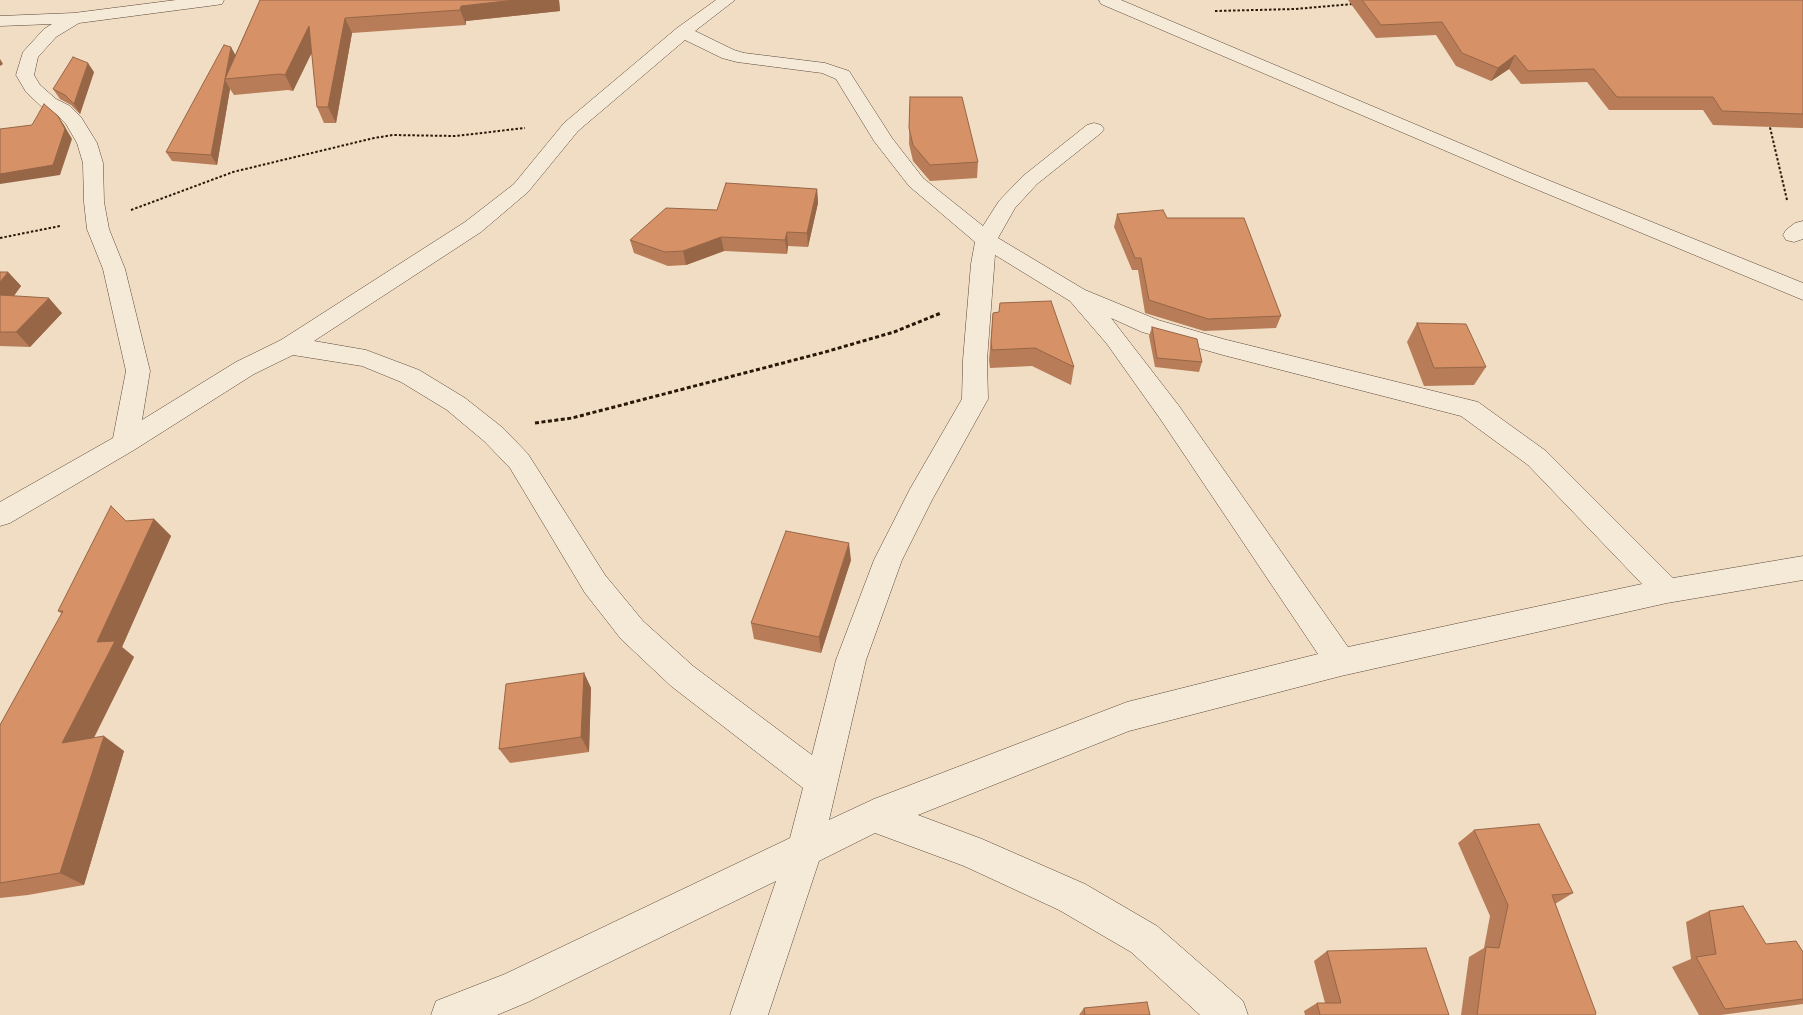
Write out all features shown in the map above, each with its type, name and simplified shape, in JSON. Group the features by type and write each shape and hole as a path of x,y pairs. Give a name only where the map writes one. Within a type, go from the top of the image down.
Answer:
{"street":[{"path":"0,21 74,18 216,0"},
{"path":"0,515 125,442 245,368 290,346 473,226 521,188 571,128 683,32 727,0"},
{"path":"1106,0 1521,176 1803,292"},
{"path":"1143,16 1154,0"},
{"path":"74,18 50,33 29,56 25,75 33,88 48,103 63,110 74,121 87,143 93,163 94,202 98,229 114,269 138,371 125,442"},
{"path":"683,32 728,54 743,58 825,68 843,75 884,141 916,182 986,240 1077,295 1150,326 1223,347 1469,410 1537,458 1667,591"},
{"path":"749,1015 805,849 851,660 888,560 920,497 975,399 975,360 982,264 986,240 1006,205 1030,180 1094,129"},
{"path":"1077,295 1115,338 1170,413 1341,662"},
{"path":"290,346 366,358 410,376 456,404 488,430 519,460 595,584 632,630 682,676 822,782"},
{"path":"450,1015 515,989 874,816 1127,717 1341,662 1667,591 1803,568"},
{"path":"874,816 970,851 1072,897 1144,939 1229,1015"}],"path":[{"path":"1206,11 1294,9 1358,4"},
{"path":"1767,115 1800,233"},
{"path":"0,238 98,220 233,172 374,138 393,135 455,136 495,130 571,128"},
{"path":"488,430 572,418 649,399 894,332 929,317 980,302"}],"building":[{"path":"260,0 515,0 461,6 460,10 345,18 328,107 317,107 309,26 285,75 225,79"},
{"path":"1362,0 1803,0 1803,114 1722,111 1713,97 1617,97 1594,69 1528,71 1515,55 1498,68 1462,53 1442,22 1381,25"},
{"path":"224,45 231,47 211,155 166,152"},
{"path":"73,57 88,63 74,104 65,95 53,89"},
{"path":"910,97 962,97 978,162 930,165 913,145 909,128"},
{"path":"44,104 58,116 65,129 53,165 0,174 0,129 32,125"},
{"path":"726,183 817,189 807,233 787,232 785,240 721,237 683,251 665,252 630,240 666,208 717,210"},
{"path":"1163,210 1167,218 1244,218 1281,316 1208,319 1149,300 1141,258 1135,258 1117,214"},
{"path":"0,272 8,272 0,282"},
{"path":"0,295 49,298 16,332 0,332"},
{"path":"1051,301 1074,367 1035,348 992,350 993,313 999,312 1000,303"},
{"path":"1417,323 1466,324 1486,367 1434,368"},
{"path":"1152,327 1197,339 1202,362 1157,358"},
{"path":"111,506 126,521 154,519 97,642 115,641 62,743 104,736 60,873 0,883 0,725 63,611 58,611"},
{"path":"786,531 849,543 819,637 751,623"},
{"path":"584,673 581,737 499,749 506,684"},
{"path":"1539,824 1573,893 1552,895 1596,1013 1595,1015 1477,1015 1486,947 1499,948 1508,905 1474,830"},
{"path":"1743,906 1766,944 1796,941 1803,952 1803,999 1725,1009 1696,957 1716,954 1709,911"},
{"path":"1426,948 1449,1015 1320,1015 1317,1003 1341,1003 1327,951"},
{"path":"1147,1002 1150,1015 1085,1015 1084,1008"}]}
